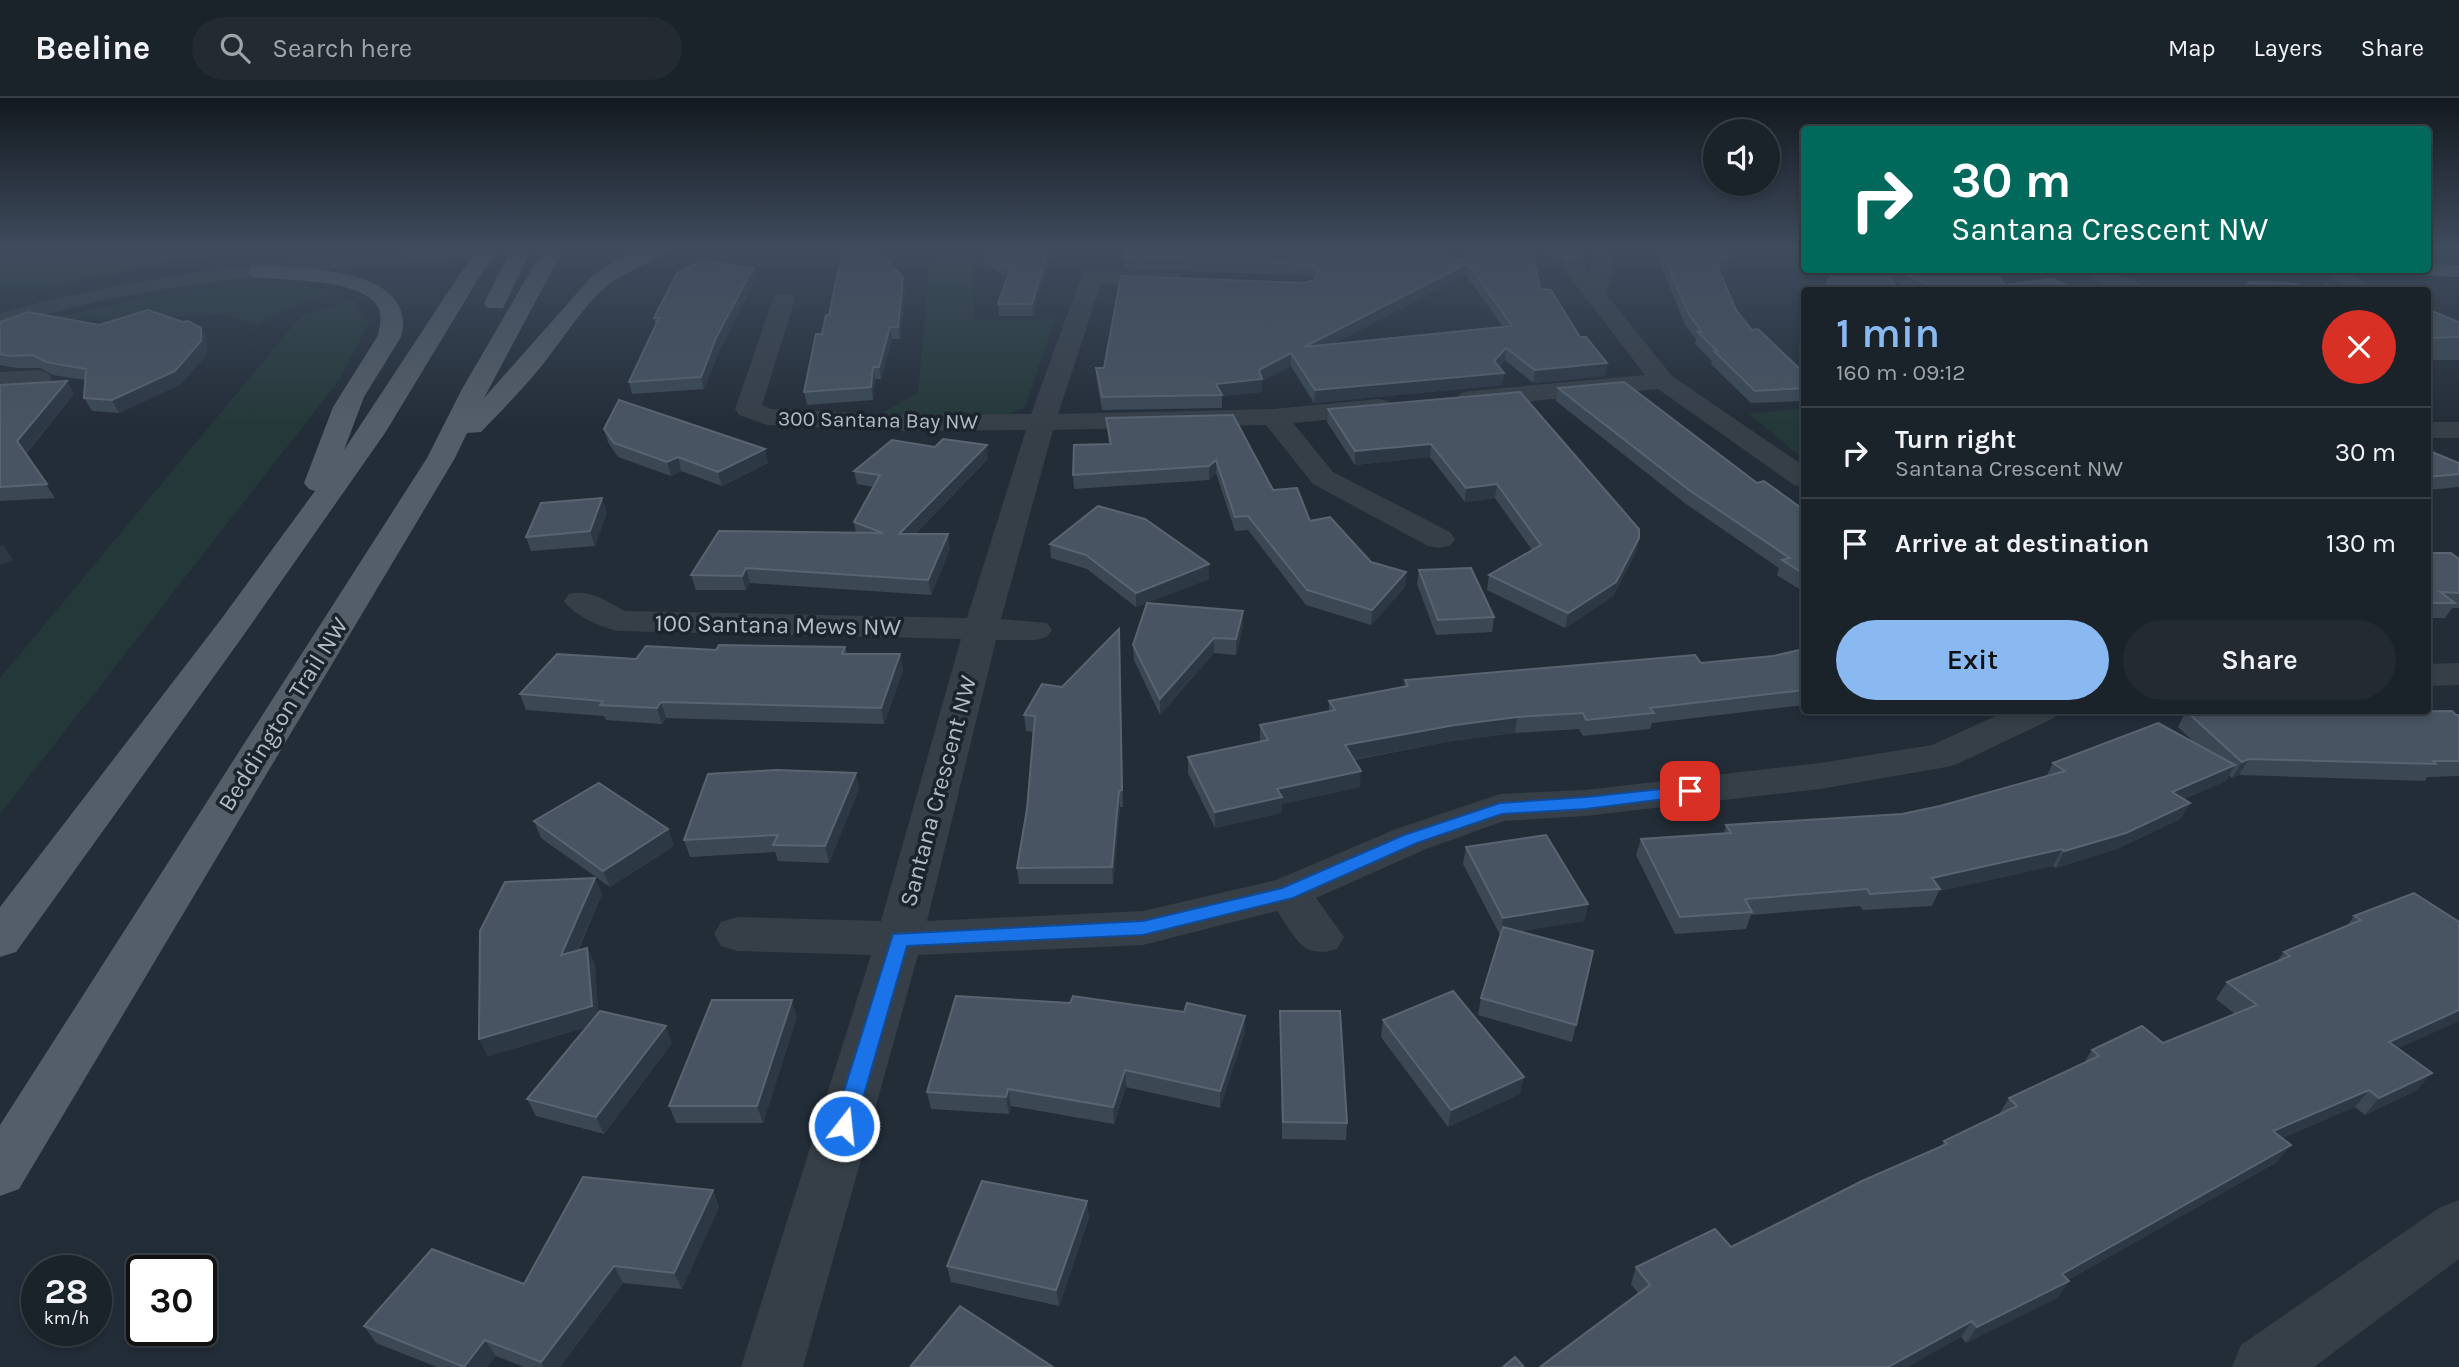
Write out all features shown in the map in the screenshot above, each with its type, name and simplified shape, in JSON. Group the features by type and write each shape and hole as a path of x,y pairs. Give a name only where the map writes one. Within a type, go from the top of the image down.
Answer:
{"main road":[{"path":"303,527 351,398 392,329 393,318 389,307"},
{"path":"0,940 371,433 450,307"},
{"path":"487,318 492,307"},
{"name":"Beddington Trail NW","path":"0,1172 441,458 475,389 521,307"},
{"path":"441,458 534,360 573,307"},
{"path":"469,353 475,389"}],"street":[{"path":"0,320 50,307"},
{"name":"300 Santana Bay NW","path":"781,307 748,410 767,417 904,423 1042,422"},
{"name":"Santana Crescent NW","path":"1082,307 1042,422 981,630 900,939 1143,928 1287,893 1411,839 1500,808 1586,803 1792,779 1928,758 1941,755 2032,714"},
{"path":"1603,307 1663,381 1801,477"},
{"path":"0,380 39,378"},
{"path":"1042,422 1273,417 1663,381"},
{"path":"1273,417 1323,478 1439,539"},
{"path":"2431,430 2459,430"},
{"name":"100 Santana Mews NW","path":"581,601 618,621 981,630"},
{"path":"981,630 1035,630"},
{"path":"2431,675 2459,674"},
{"path":"1287,893 1321,937"},
{"path":"737,934 900,939 772,1367"},
{"path":"2263,1367 2459,1226"}],"shaded area":[{"path":"103,307 292,307 257,325 222,314 103,320 51,318"},
{"path":"328,307 358,307 369,323 340,379 0,814 0,678 302,315"},
{"path":"926,307 974,307 974,320 1055,319 1025,407 1000,418 880,414 918,393"},
{"path":"1801,408 1801,457 1749,414"}],"building":[{"path":"660,307 732,307 716,338 701,377 629,382 659,318 654,318"},
{"path":"831,307 900,307 898,327 890,327 879,367 873,367 871,387 804,392 816,334 822,334 826,315 829,315"},
{"path":"1115,307 1382,307 1304,347 1512,326 1499,307 1562,307 1580,337 1586,337 1607,363 1535,370 1506,348 1494,361 1504,373 1315,390 1291,353 1259,370 1262,379 1216,384 1222,395 1102,397 1096,368 1104,368"},
{"path":"1686,307 1735,307 1752,330 1758,329 1801,370 1801,388 1755,391 1714,351 1717,351 1698,332 1702,332"},
{"path":"148,310 183,322 188,321 201,328 201,341 175,371 112,400 84,398 86,369 46,362 33,355 0,354 0,322 28,312 99,325"},
{"path":"2431,311 2459,322 2459,337 2431,338"},
{"path":"67,381 17,441 47,484 0,487 0,385"},
{"path":"1624,382 1757,483 1764,481 1801,508 1801,572 1782,560 1790,558 1689,490 1558,388"},
{"path":"1520,392 1639,529 1639,538 1616,582 1568,613 1489,575 1541,545 1497,484 1466,488 1431,444 1355,451 1328,409"},
{"path":"619,400 765,449 718,472 678,457 667,462 614,443 604,429"},
{"path":"1233,415 1273,490 1297,488 1310,521 1330,517 1371,562 1406,572 1372,610 1307,590 1248,516 1235,517 1216,460 1209,466 1073,475 1074,445 1111,444 1106,418"},
{"path":"943,439 987,445 899,534 948,534 928,580 746,568 742,576 691,575 719,531 883,533 854,522 880,475 854,471 892,440 935,447"},
{"path":"2431,452 2459,463 2459,474 2431,477"},
{"path":"602,498 590,531 526,537 541,503"},
{"path":"1098,506 1145,519 1209,564 1136,593 1086,555 1050,544"},
{"path":"2431,553 2451,553 2459,559 2459,593 2440,592 2455,603 2431,603"},
{"path":"1471,568 1494,617 1438,620 1419,570"},
{"path":"1147,603 1243,611 1236,639 1214,638 1160,699 1133,645"},
{"path":"1119,629 1122,790 1119,791 1112,867 1017,868 1027,809 1035,716 1024,715 1042,684 1062,687"},
{"path":"719,645 845,647 842,654 900,654 881,708 661,702 657,708 600,705 603,701 520,694 557,654 636,659 646,646 716,650"},
{"path":"1801,650 1801,690 1650,708 1654,713 1586,720 1583,713 1517,717 1345,745 1361,771 1277,789 1282,797 1215,812 1188,757 1268,740 1260,725 1335,710 1329,701 1408,686 1405,680 1695,655 1701,663 1773,656"},
{"path":"2431,711 2452,711 2459,715 2459,761 2433,761 2436,764 2249,759 2242,762 2189,714 2431,714"},
{"path":"2158,723 2235,765 2172,792 2190,803 2126,833 2064,851 2062,849 1932,878 1940,889 1870,894 1867,889 1745,899 1752,912 1680,917 1641,839 1731,833 1726,825 1902,814 1940,806 2065,771 2053,763"},
{"path":"777,770 856,773 825,846 773,845 778,835 684,840 708,774"},
{"path":"599,783 668,829 603,871 534,821"},
{"path":"1546,835 1588,904 1503,918 1466,847"},
{"path":"595,878 561,955 587,948 592,1006 479,1039 480,931 505,882"},
{"path":"2414,893 2459,922 2459,1010 2389,1042 2432,1073 2379,1098 2369,1090 2273,1131 2291,1145 2062,1274 2069,1281 1977,1327 1972,1321 1888,1367 1540,1367 1650,1285 1636,1267 1715,1229 1731,1247 1862,1181 1947,1144 1944,1141 2017,1106 2009,1098 2099,1056 2092,1050 2142,1026 2163,1043 2257,1005 2227,982 2290,956 2284,952 2361,920 2354,916"},
{"path":"1503,927 1593,951 1576,1025 1481,998"},
{"path":"1453,991 1524,1077 1451,1110 1383,1020"},
{"path":"956,996 1070,1003 1073,996 1184,1012 1187,1003 1245,1016 1220,1091 1125,1070 1113,1107 1008,1089 1006,1097 927,1092"},
{"path":"712,1000 792,1000 757,1106 669,1106"},
{"path":"600,1011 666,1026 596,1117 527,1099"},
{"path":"1280,1011 1340,1011 1347,1123 1283,1122"},
{"path":"583,1177 713,1190 674,1273 614,1266 541,1362 485,1340 464,1367 364,1326 432,1249 524,1284"},
{"path":"982,1181 1087,1201 1056,1290 947,1266"},
{"path":"960,1306 1053,1367 910,1367"},
{"path":"1515,1357 1524,1367 1503,1367"}],"route":[{"path":"844,1126 900,939 1143,928 1287,893 1411,839 1500,808 1586,803 1690,791"}]}
